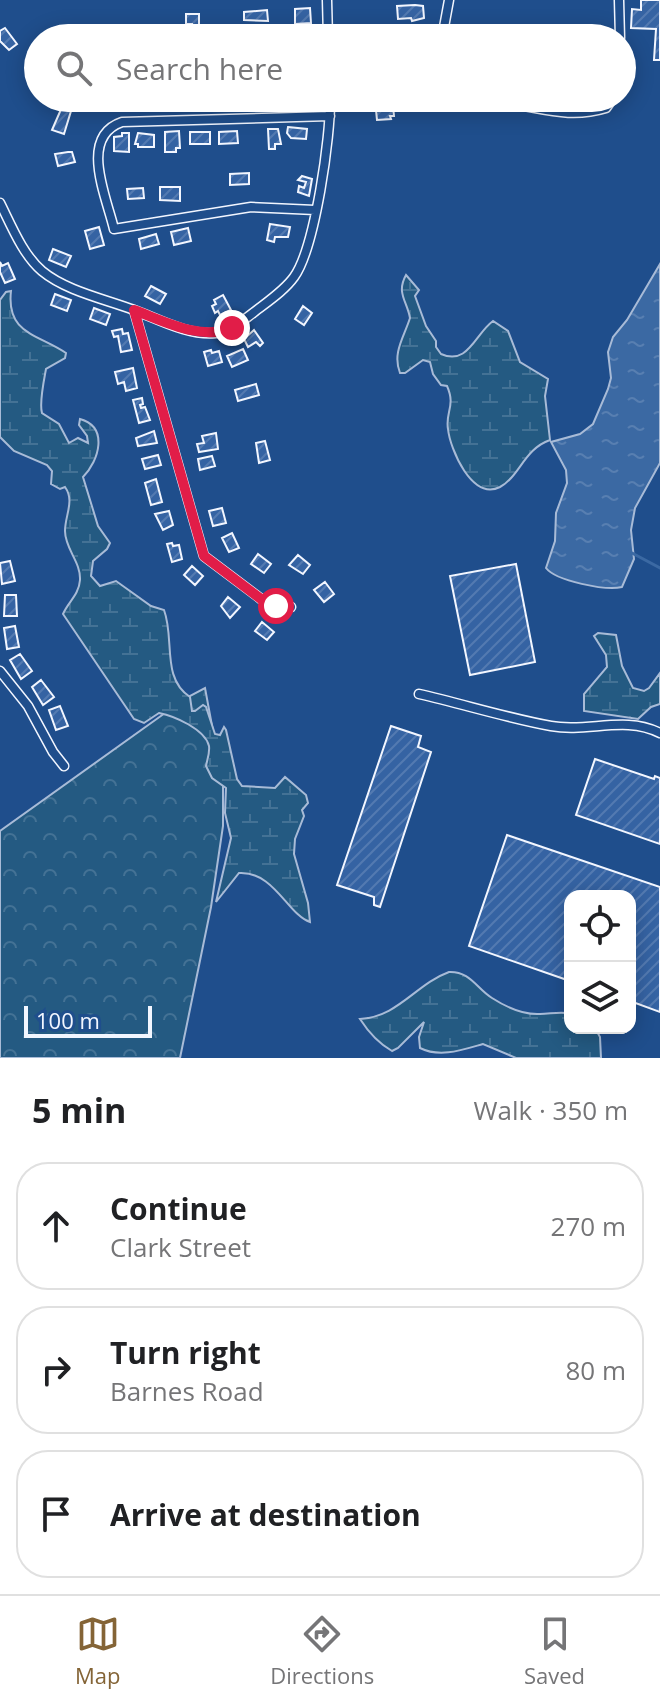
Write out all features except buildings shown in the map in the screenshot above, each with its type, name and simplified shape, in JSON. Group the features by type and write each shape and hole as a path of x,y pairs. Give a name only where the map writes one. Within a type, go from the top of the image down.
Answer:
{"street":[{"path":"327,0 328,24"},
{"path":"445,24 449,0"},
{"path":"619,0 620,24"},
{"path":"0,203 40,270 62,283 134,310 197,332 214,334 232,328 294,278 304,257 315,210 327,154 330,112"},
{"path":"552,112 593,112"},
{"path":"315,210 251,207 114,229 97,150 104,134 117,123 330,116"},
{"path":"134,310 204,556 261,599 276,606 291,607"},
{"path":"0,671 28,706 64,766"},
{"path":"419,694 553,727 624,724 660,733"}],"green space":[{"path":"406,275 419,290 415,296 441,354 450,357 465,352 493,321 508,331 520,362 548,379 545,396 550,440 534,450 500,487 480,487 464,471 448,429 450,393 447,386 441,385 433,374 430,362 423,360 405,373 400,373 398,352 410,318 402,292"},
{"path":"11,291 11,305 19,325 66,353 65,358 46,369 42,413 59,424 69,443 78,438 88,443 79,425 80,419 95,429 98,437 97,454 83,477 98,526 110,543 93,561 91,576 100,586 116,581 151,606 164,610 175,679 190,697 192,711 203,705 206,707 215,734 220,735 224,727 226,730 237,779 242,786 275,788 285,777 306,795 308,803 302,810 304,816 295,839 294,854 308,903 310,922 302,918 271,886 251,874 239,873 216,902 231,838 225,813 226,788 212,778 206,766 209,746 206,740 188,724 159,713 144,723 134,719 63,614 78,590 80,580 66,538 68,492 65,487 60,489 51,484 52,471 47,465 14,451 0,437 0,300"},
{"path":"598,633 616,635 622,666 633,688 644,691 660,673 660,704 651,707 638,719 584,711 584,694 607,667 606,655 594,636"},
{"path":"205,688 223,785 223,826 211,907 180,1058 0,1058 0,831 186,698"},
{"path":"449,972 462,974 492,998 515,1010 534,1014 564,1013 564,1034 598,1034 601,1058 516,1058 483,1044 451,1052 428,1051 420,1048 419,1037 424,1022 392,1051 374,1037 360,1019 373,1017 396,1006"}],"water":[{"path":"660,264 660,463 635,508 631,530 634,559 622,587 582,584 551,573 546,568 555,541 556,513 567,483 566,470 551,442 580,434 593,424 611,378 608,352 613,337 627,320"}],"waterway":[{"path":"632,553 660,568"}],"route":[{"path":"232,328 214,334 197,332 134,310 204,556 261,599 276,606"}]}
